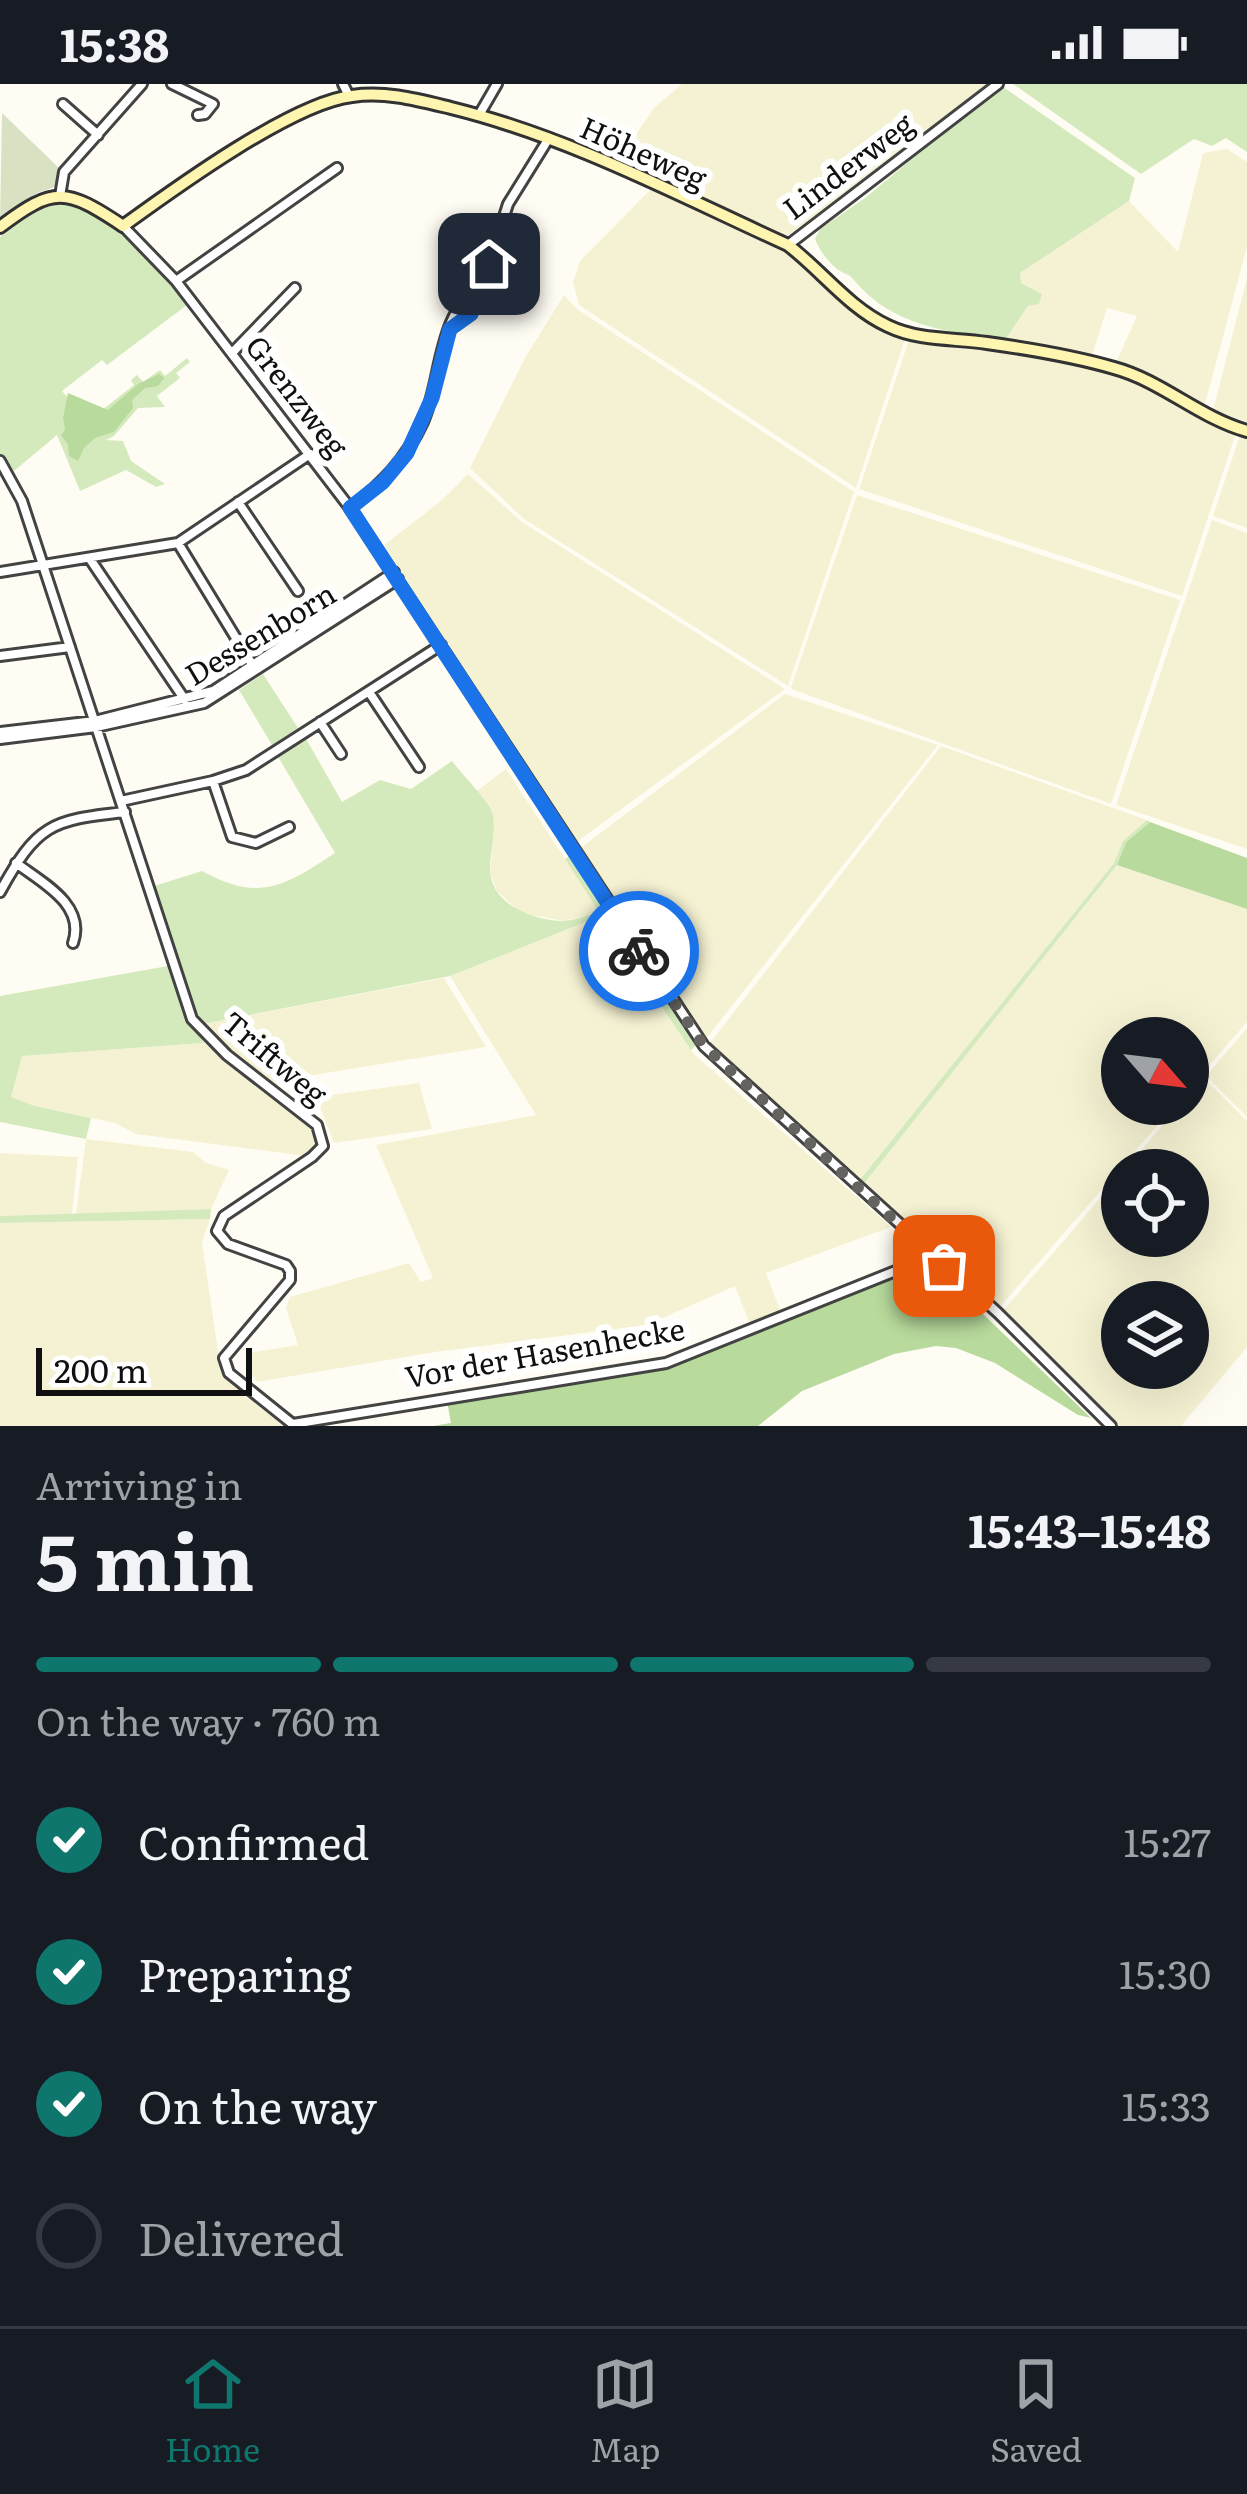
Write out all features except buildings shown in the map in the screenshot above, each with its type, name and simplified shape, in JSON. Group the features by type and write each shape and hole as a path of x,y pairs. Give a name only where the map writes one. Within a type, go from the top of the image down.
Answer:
{"street":[{"path":"60,196 64,172 142,84"},
{"path":"172,84 213,104 198,115"},
{"path":"478,115 497,84"},
{"name":"Linderweg","path":"788,245 998,84"},
{"name":"Höheweg","path":"123,226 249,142 346,90 406,97 549,138 788,245 867,315 892,328 1118,369 1148,381 1200,413 1247,430"},
{"path":"63,104 98,135"},
{"path":"450,329 471,314 508,204 549,138"},
{"path":"176,281 337,168"},
{"path":"0,227 35,201 60,196 123,226"},
{"name":"Grenzweg","path":"123,226 176,281 350,508 704,1046 1111,1426"},
{"path":"350,508 383,482 407,453 432,398 458,305 481,287"},
{"path":"232,353 295,288"},
{"path":"0,572 178,543 310,454"},
{"name":"Triftweg","path":"0,461 16,488 192,1019 226,1055 317,1126 323,1139 312,1157 224,1216 217,1231 228,1244 286,1265 290,1271 290,1280 224,1358 229,1373 294,1425"},
{"path":"238,502 298,591"},
{"path":"178,543 253,666"},
{"path":"90,559 185,700"},
{"name":"Dessenborn","path":"96,724 213,691 396,576"},
{"name":"Dessenborn","path":"0,736 204,703 396,576"},
{"path":"122,801 213,782 246,770 441,645"},
{"path":"0,656 70,647"},
{"path":"369,692 419,767"},
{"path":"320,722 341,754"},
{"path":"213,782 232,837 256,843 289,827"},
{"path":"0,892 34,838 54,825 125,812"},
{"path":"16,862 72,910 78,923 74,943"},
{"name":"Vor der Hasenhecke","path":"294,1425 666,1363 933,1256"}],"shaded area":[{"path":"682,84 990,84 787,236 620,163 654,108"},
{"path":"1227,149 1247,162 1247,247 1204,408 1117,360 1137,316 1107,308 1092,356 1005,340 1042,294 1021,283 1020,273 1129,201 1178,252 1203,153"},
{"path":"652,188 786,247 865,319 905,339 856,488 579,305 573,282 580,261"},
{"path":"1247,278 1247,422 1213,410"},
{"path":"564,295 577,309 854,492 788,686 524,519 470,468 525,358"},
{"path":"909,340 985,348 1117,373 1236,433 1182,596 859,489"},
{"path":"1240,435 1247,438 1247,528 1213,516"},
{"path":"468,474 522,522 785,689 578,841 384,545"},
{"path":"857,495 1180,600 1111,804 791,687"},
{"path":"1212,520 1247,533 1247,849 1116,805"},
{"path":"785,694 938,745 705,1040 579,849"},
{"path":"941,746 1147,820 1123,841 1114,863 859,1181 709,1044"},
{"path":"506,769 600,912 564,921 531,915 497,891 490,873 494,833 475,792"},
{"path":"1117,865 1247,909 1247,1022 1209,1066 1209,1017 1101,1017 1101,1125 1158,1125 1137,1149 1101,1149 1101,1190 999,1308 863,1185"},
{"path":"602,916 694,1054 891,1227 766,1273 782,1315 751,1327 735,1286 647,1325 435,1352 257,1382 246,1366 248,1353 298,1345 286,1308 290,1297 409,1263 421,1282 433,1278 376,1145 536,1115 450,976"},
{"path":"444,978 486,1047 270,1082 203,1024"},
{"path":"1247,1028 1247,1117 1209,1079 1209,1072"},
{"path":"204,1043 315,1127 321,1143 315,1151 306,1156 136,1134 115,1123 11,1097 21,1056"},
{"path":"419,1083 432,1129 334,1143 316,1097"},
{"path":"1209,1083 1247,1121 1247,1347 1181,1426 1117,1426 1002,1312 1101,1197 1101,1257 1209,1257 1209,1149 1142,1149 1163,1125 1209,1125"},
{"path":"86,1139 193,1152 206,1163 229,1170 211,1209 76,1214"},
{"path":"0,1153 78,1157 72,1214 0,1216"},
{"path":"210,1219 202,1242 221,1371 283,1426 0,1426 0,1223"}],"green space":[{"path":"1013,84 1247,84 1247,152 1226,138 1212,146 1194,139 1141,174"},
{"path":"1003,87 1135,178 1129,201 1020,273 1021,283 1042,294 1039,304 1028,306 1005,340 922,324 885,308 834,266 815,239 820,229"},
{"path":"2,113 59,168 57,186 37,193 0,221"},
{"path":"52,201 93,213 111,225 145,255 187,305 107,365 102,360 62,391 88,421 134,385 131,380 137,375 143,382 160,370 165,376 187,358 190,362 176,373 180,378 157,396 165,407 138,408 106,440 123,441 131,461 165,484 156,487 126,470 80,491 57,435 14,471 0,456 0,237"},
{"path":"159,374 164,378 158,386 145,388 132,400 133,408 114,432 95,438 78,461 69,456 61,435 68,393 108,410 138,384"},
{"path":"263,674 298,728 272,745 239,690"},
{"path":"305,737 342,802 380,780 411,789 452,761 492,812 490,870 497,892 515,908 550,920 599,912 565,859 570,855 607,911 601,914 608,914 696,1045 691,1050 601,916 450,976 203,1024 197,1031 204,1043 22,1056 11,1097 91,1118 86,1139 0,1122 0,996 179,964 154,886 202,871 239,886 270,886 301,875 335,853 277,755"},
{"path":"1150,822 1126,842 1117,865 863,1185 859,1181 1114,863 1123,841"},
{"path":"1150,822 1247,858 1247,909 1117,865 1126,842"},
{"path":"211,1209 210,1219 0,1223 0,1216"},
{"path":"930,1263 1091,1418 1078,1415 995,1363 956,1348 936,1346 894,1354 802,1391 758,1426 433,1426 451,1423 447,1401 671,1366"}],"way so far":[{"path":"639,951 704,1046 944,1266"}],"route":[{"path":"489,264 471,314 450,329 432,398 407,453 383,482 350,508 639,951"}]}
